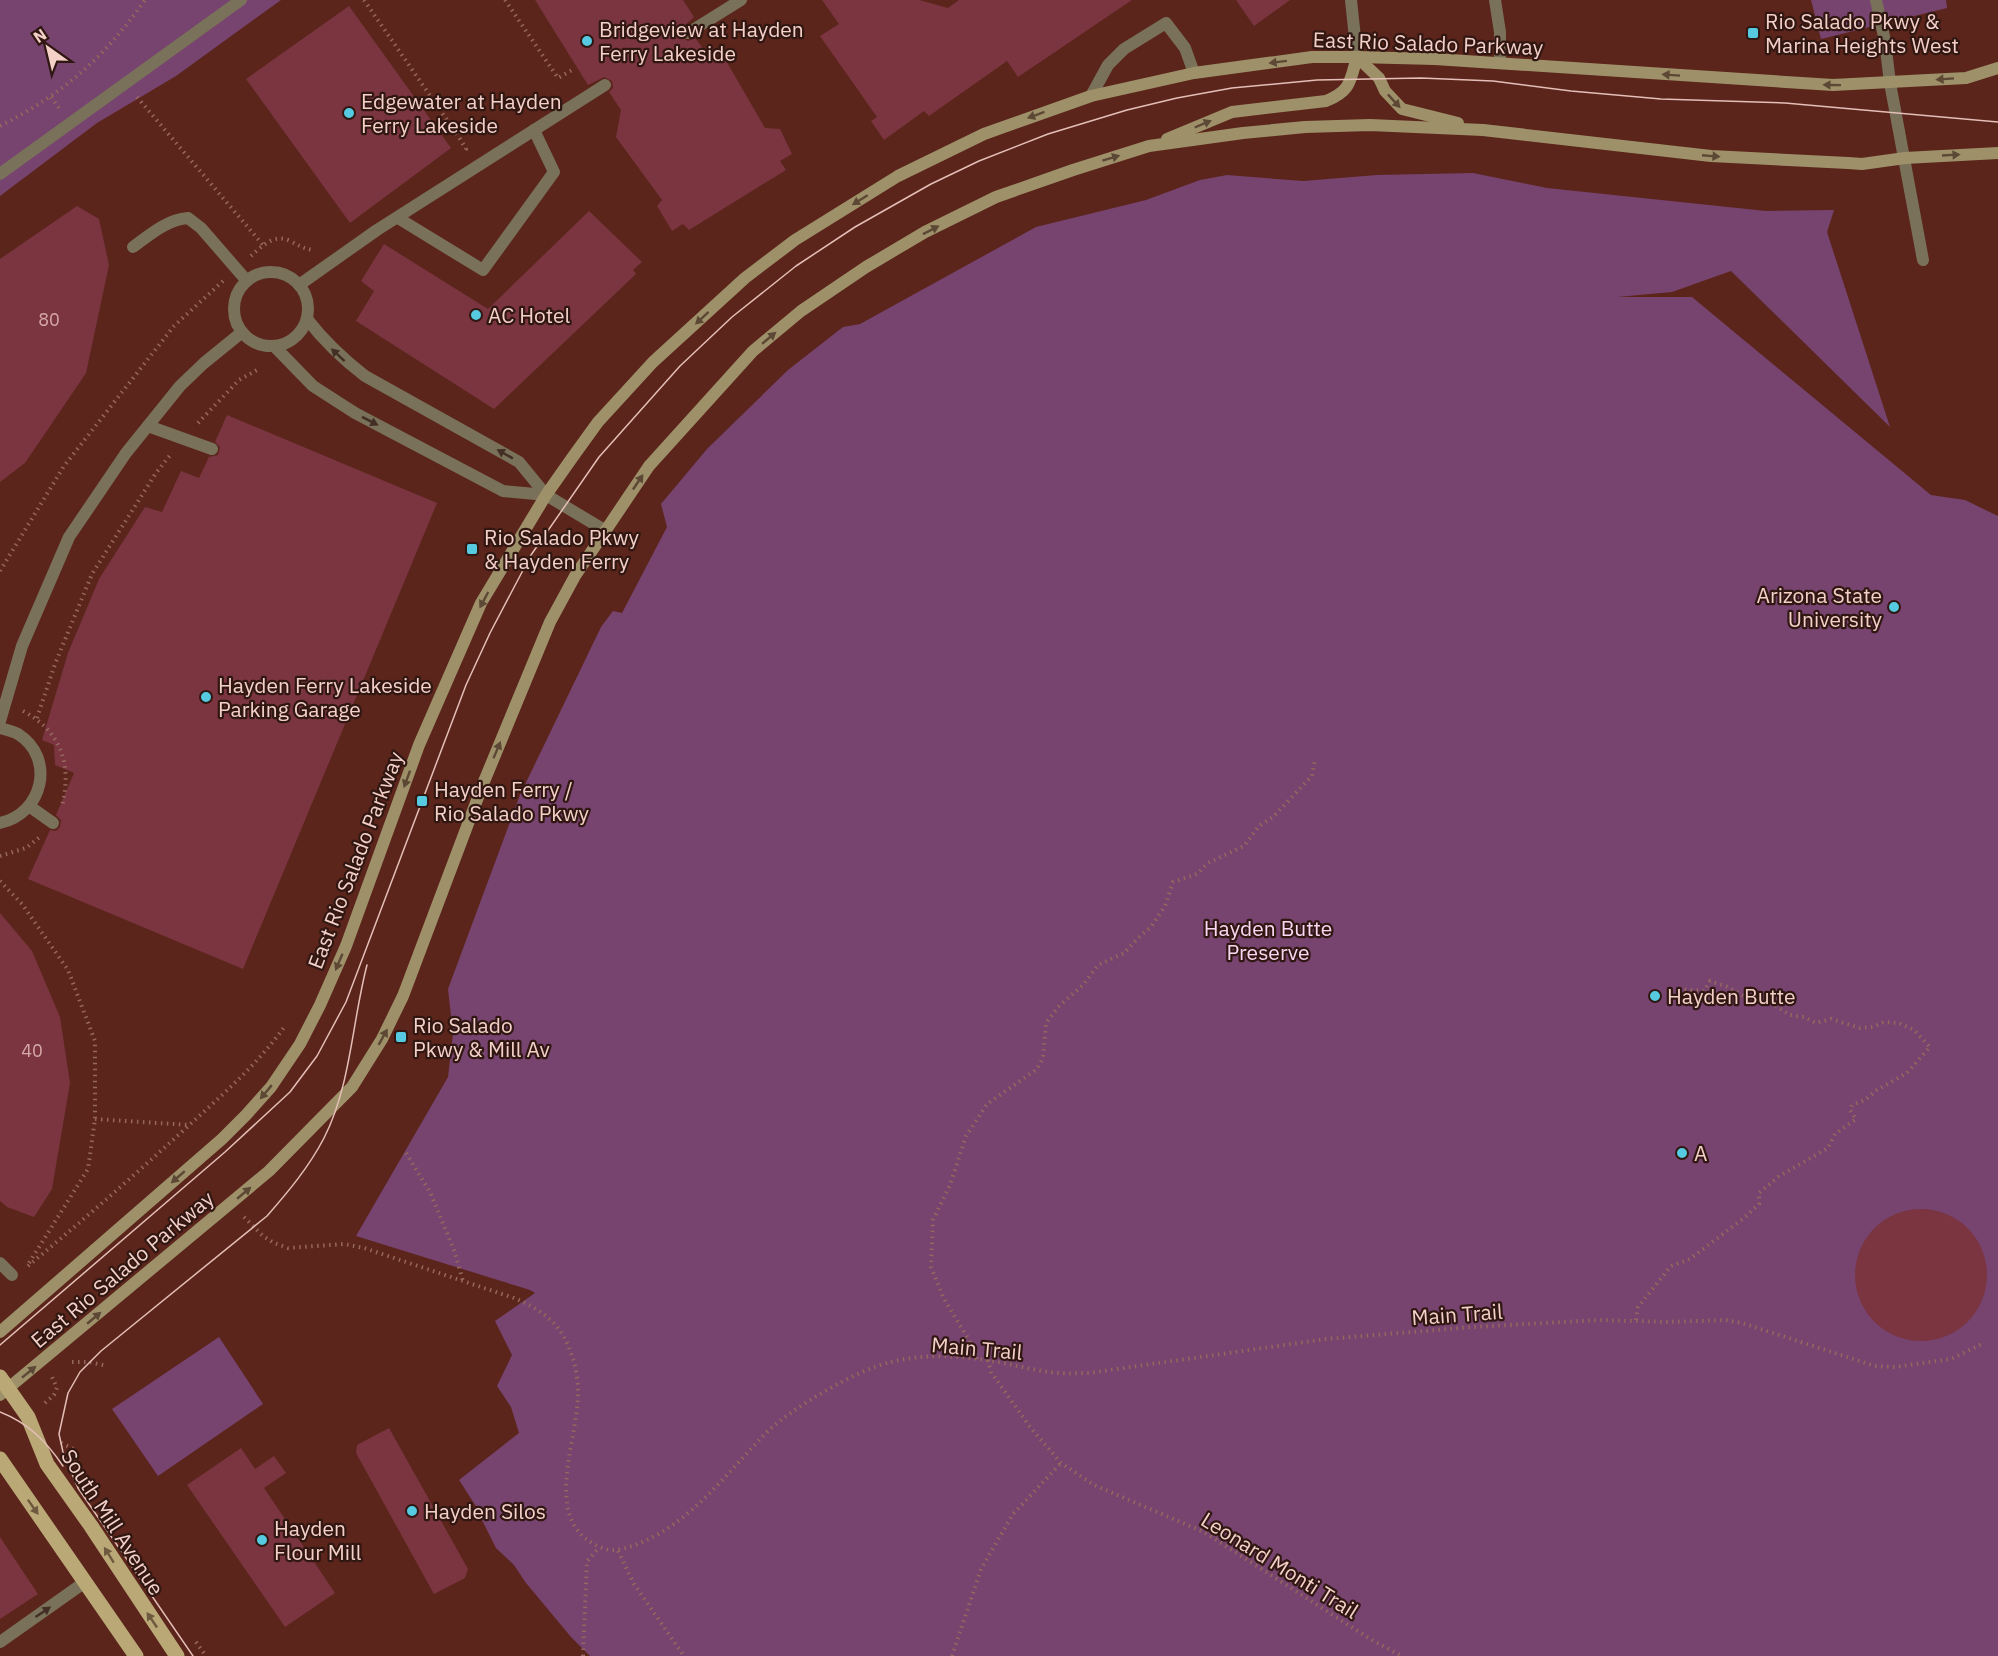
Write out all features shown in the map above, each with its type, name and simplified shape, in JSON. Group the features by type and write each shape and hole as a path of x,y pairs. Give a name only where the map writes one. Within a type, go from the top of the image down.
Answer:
{"main road":[{"name":"East Rio Salado Parkway","path":"0,1332 246,1115 271,1087 300,1044 346,946 419,745 481,603 546,495 598,422 653,362 745,278 795,240 898,176 984,134 1090,96 1194,73 1312,57 1357,57 1500,63 1833,85 1966,78 1998,68"},
{"path":"1149,146 1232,112 1326,102 1346,90 1357,57 1379,78 1385,91 1402,109 1483,130"},
{"name":"East Rio Salado Parkway","path":"3,1387 41,1362 269,1172 352,1087 382,1039 403,996 483,784 550,622 575,576 649,465 753,351 801,311 866,267 925,232 996,197 1149,146 1243,133 1305,127 1370,125 1483,130 1711,156 1862,164 1905,158 1998,153"},
{"name":"South Mill Avenue","path":"3,1387 28,1417 47,1464 177,1656"},
{"path":"0,1459 136,1656"}],"lane":[{"path":"0,174 241,0"},
{"path":"688,33 741,0"},
{"path":"1351,0 1357,57"},
{"path":"1495,0 1500,32 1500,63"},
{"path":"1876,0 1923,260"},
{"path":"1090,96 1108,65 1124,49 1166,23 1185,48 1194,73"},
{"path":"299,285 604,85"},
{"path":"398,218 483,270 554,172 534,130"},
{"path":"133,247 163,225 176,219 188,218 201,228 247,281"},
{"path":"274,272 285,274 299,285 308,302 308,314 305,326 297,336 275,347 262,346 250,341 241,333 235,321 233,309 235,296 247,281 261,273 274,272"},
{"path":"307,319 327,344 365,376 519,462 546,495 606,531"},
{"path":"0,721 22,646 69,537 126,453 180,386 241,333"},
{"path":"275,347 313,386 355,413 503,491 546,495"},
{"path":"148,426 212,449"},
{"path":"0,728 16,733 28,743 37,756 40,771 39,787 33,802 22,813 9,821 0,823"},
{"path":"29,806 53,822"},
{"path":"0,1263 12,1275"},
{"path":"0,1642 85,1582"}],"path":[{"path":"0,126 51,97 80,74 105,51 145,0"},
{"path":"364,0 466,149 457,155"},
{"path":"505,0 558,78 574,69"},
{"path":"126,84 263,245"},
{"path":"0,571 64,466 174,326 263,245 276,238 289,240 300,248 313,250 323,244"},
{"path":"37,718 55,664 92,574 156,473 239,380 257,370"},
{"path":"536,558 548,563"},
{"path":"977,1359 969,1340 944,1299 931,1267 933,1220 950,1185 966,1136 987,1104 1037,1069 1043,1058 1046,1023 1058,1006 1083,985 1098,965 1124,953 1152,927 1165,906 1173,882 1197,874 1208,863 1244,846 1259,826 1273,817 1312,776 1315,760"},
{"path":"0,881 22,904 68,970 95,1041 95,1119 88,1169 26,1268 122,1187 254,1065 286,1024"},
{"path":"1636,1320 1638,1307 1671,1266 1690,1259 1744,1218 1759,1204 1759,1193 1778,1177 1828,1148 1835,1134 1856,1119 1850,1110 1852,1105 1865,1100 1885,1084 1906,1072 1930,1047 1914,1030 1899,1023 1884,1022 1873,1027 1860,1028 1831,1019 1816,1023 1804,1017 1790,1015 1765,999 1745,997 1728,987 1710,981 1704,991 1682,989"},
{"path":"95,1119 189,1125"},
{"path":"406,1153 430,1192 454,1250 463,1281"},
{"path":"230,1204 263,1236 288,1248 344,1244 364,1248 514,1298 533,1306 549,1317 573,1357 578,1394 565,1487 569,1514 575,1529 586,1540 600,1548 618,1551 634,1584 684,1656"},
{"name":"Main Trail","path":"618,1551 663,1533 681,1521 771,1428 807,1402 852,1377 891,1362 938,1356 988,1360 1059,1373 1089,1373 1326,1339 1599,1320 1668,1322 1725,1320 1742,1323 1875,1366 1895,1367 1951,1359 1984,1343"},
{"name":"Leonard Monti Trail","path":"988,1360 991,1372 1030,1426 1061,1463 1094,1485 1204,1532 1370,1639 1402,1656"},
{"path":"41,1362 89,1362 107,1366"},
{"path":"45,1403 54,1395 57,1388 52,1376"},
{"path":"952,1656 981,1569 1012,1514 1061,1463"},
{"path":"583,1656 587,1561 600,1548"}],"green space":[{"path":"0,0 281,0 176,76 97,123 0,196"},
{"path":"1811,0 1946,0 1947,8 1821,39"},
{"name":"Hayden Butte Preserve","path":"1473,173 1547,188 1766,211 1834,210 1827,232 1890,427 1731,271 1672,292 1617,297 1692,297 1931,495 1965,500 1998,516 1998,1656 590,1656 571,1637 514,1565 496,1548 481,1514 459,1480 519,1433 511,1407 497,1386 512,1355 495,1321 535,1293 356,1236 448,1077 453,1034 448,989 520,795 601,627 613,611 622,613 667,527 661,504 707,449 788,370 843,327 860,324 1036,227 1146,200 1200,180 1227,175 1303,181 1377,175"},
{"path":"219,1337 263,1404 158,1476 112,1409"}],"building":[{"path":"535,0 683,0 694,17 681,29 681,37 688,41 695,38 708,55 725,59 765,128 780,129 792,154 780,161 786,170 689,230 683,224 672,231 657,206 662,200 616,137 621,110 609,92 613,88 612,81 604,77 588,85"},
{"path":"822,0 919,0 948,8 959,0 1132,0 1018,77 1007,61 929,116 924,111 884,140 871,121 877,117 820,36 839,24"},
{"path":"1236,0 1290,0 1254,26"},
{"name":"Edgewater at Hayden Ferry Lakeside","path":"349,6 451,148 350,223 246,79"},
{"path":"77,206 99,219 109,265 86,373 25,463 0,482 0,259"},
{"name":"AC Hotel","path":"589,211 642,262 633,270 636,274 494,409 356,321 374,291 361,281 384,244 488,309"},
{"name":"Hayden Ferry Lakeside Parking Garage","path":"227,415 437,503 243,969 28,879 50,830 56,831 60,827 61,820 56,815 74,773 55,765 54,745 42,740 68,653 99,579 145,507 162,512 181,471 199,478 209,457 218,455 220,447 215,442"},
{"path":"0,913 32,951 60,1017 70,1083 52,1189 34,1217 7,1207 0,1201"},
{"path":"1921,1209 1946,1214 1968,1228 1982,1250 1987,1275 1982,1300 1968,1322 1946,1336 1921,1341 1896,1336 1874,1322 1860,1300 1855,1275 1860,1250 1874,1228 1896,1214"},
{"name":"Hayden Silos","path":"389,1428 468,1569 465,1578 434,1594 356,1453 357,1445"},
{"name":"Hayden Flour Mill","path":"241,1448 255,1469 274,1456 286,1473 264,1488 335,1593 285,1627 187,1485"},
{"path":"0,1537 38,1594 0,1619"}],"tram line":[{"path":"0,1345 225,1152 290,1092 317,1056 346,1002 466,685 531,555 599,457 680,366 732,317 796,266 855,227 931,184 979,161 1048,134 1127,110 1177,98 1232,88 1317,80 1421,78 1493,81 1661,99 1785,103 1998,122"},
{"path":"193,1656 78,1488 63,1452 59,1434 68,1393 80,1372 101,1351 267,1216 305,1169 324,1138 340,1097 367,965"},
{"path":"0,1412 10,1416 36,1434 63,1466"}],"place":[{"name":"Rio Salado Pkwy & Marina Heights West","path":"1753,33"},
{"name":"Bridgeview at Hayden Ferry Lakeside","path":"587,41"},
{"name":"Edgewater at Hayden Ferry Lakeside","path":"349,113"},
{"name":"AC Hotel","path":"476,315"},
{"name":"Rio Salado Pkwy & Hayden Ferry","path":"472,549"},
{"name":"Arizona State University","path":"1894,607"},
{"name":"Hayden Ferry Lakeside Parking Garage","path":"206,697"},
{"name":"Hayden Ferry / Rio Salado Pkwy","path":"422,801"},
{"name":"Hayden Butte","path":"1655,996"},
{"name":"Rio Salado Pkwy & Mill Av","path":"401,1037"},
{"name":"A","path":"1682,1153"},
{"name":"Hayden Silos","path":"412,1511"},
{"name":"Hayden Flour Mill","path":"262,1540"}]}
